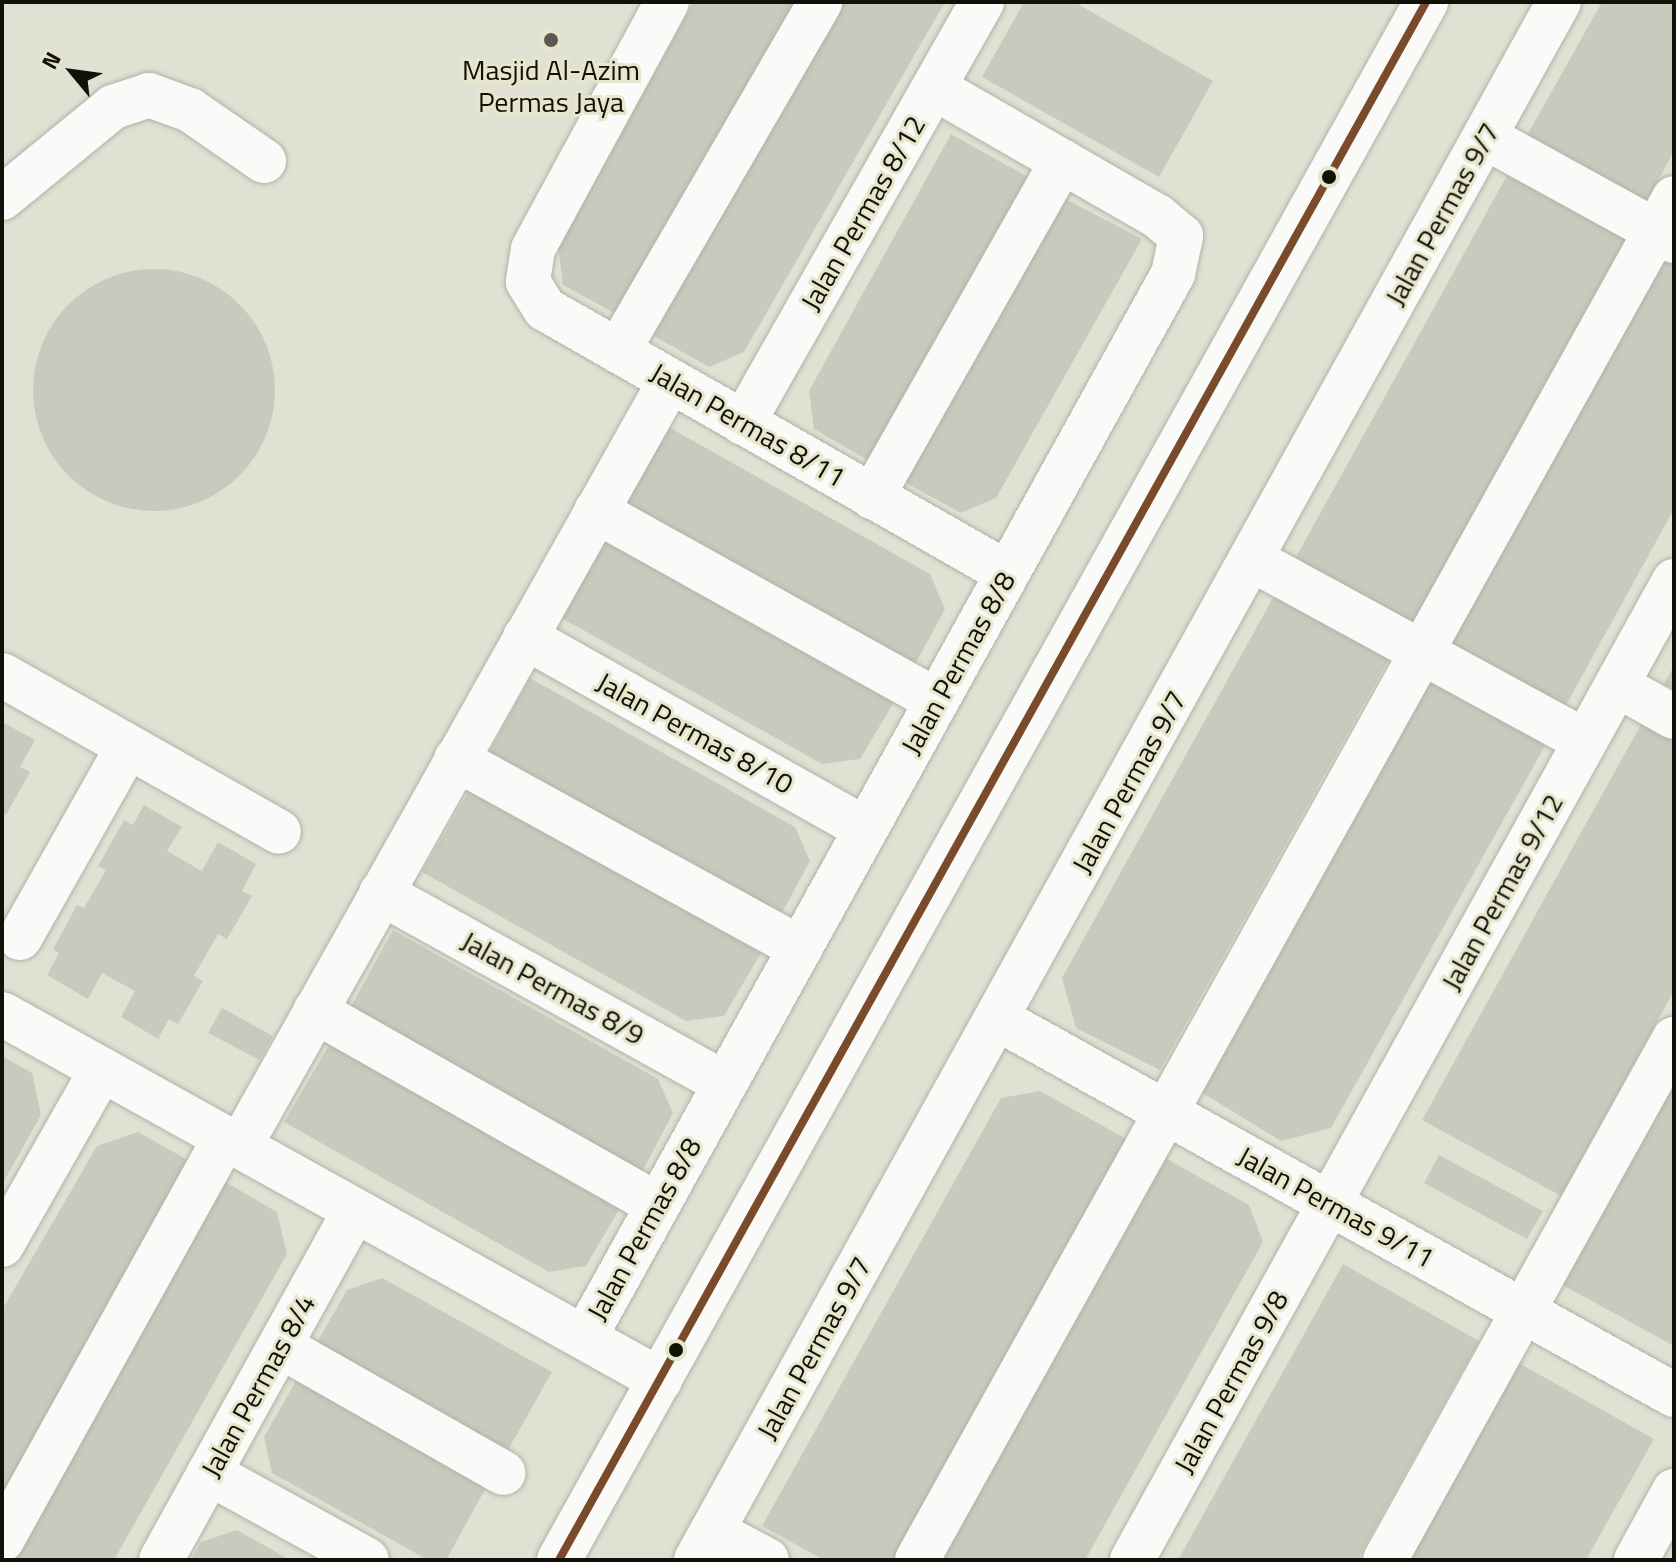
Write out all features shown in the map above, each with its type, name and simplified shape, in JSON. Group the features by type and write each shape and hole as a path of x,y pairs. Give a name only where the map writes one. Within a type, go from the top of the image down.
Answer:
{"street":[{"name":"Jalan Permas 8/11","path":"667,2 533,249 528,282 545,309 1007,573"},
{"path":"618,351 820,2"},
{"name":"Jalan Permas 8/12","path":"743,423 982,2"},
{"path":"559,1560 1426,2"},
{"name":"Jalan Permas 9/7","path":"704,1546 1559,2"},
{"name":"Jalan Permas 8/8","path":"585,1337 1173,274 1181,236 1157,216 934,88"},
{"path":"2,198 113,107 149,95 190,110 264,161"},
{"path":"917,1560 1422,652 1668,224 1485,137"},
{"path":"872,497 1062,161"},
{"path":"2,1540 232,1142 315,1011 670,381"},
{"path":"596,511 937,701"},
{"path":"1251,559 1585,741"},
{"name":"Jalan Permas 9/12","path":"1330,1204 1674,581"},
{"name":"Jalan Permas 8/10","path":"525,637 866,829"},
{"path":"2,675 279,832"},
{"path":"1617,685 1674,717"},
{"path":"20,938 128,746"},
{"path":"456,759 800,948"},
{"name":"Jalan Permas 8/9","path":"381,893 725,1084"},
{"path":"315,1011 658,1205"},
{"path":"2,1014 660,1380"},
{"name":"Jalan Permas 9/11","path":"998,1019 1674,1395"},
{"path":"1385,1560 1674,1039"},
{"path":"2,1245 102,1069"},
{"name":"Jalan Permas 9/8","path":"1132,1560 1330,1204"},
{"name":"Jalan Permas 8/4","path":"161,1560 354,1212"},
{"path":"280,1346 504,1473"},
{"path":"209,1473 367,1560"},
{"path":"1636,1560 1674,1491"},
{"path":"704,1546 767,1560"}],"building":[{"path":"694,2 807,2 627,320 563,285 558,247"},
{"path":"831,2 945,2 744,352 709,367 645,331"},
{"path":"1024,2 1074,2 1213,81 1159,177 982,77"},
{"path":"1602,2 1674,2 1674,151 1646,203 1526,137"},
{"path":"951,134 1035,181 876,465 814,429 809,391"},
{"path":"1509,172 1630,238 1416,626 1295,559"},
{"path":"1056,194 1142,239 996,498 961,513 897,478"},
{"path":"1658,252 1674,261 1674,509 1565,707 1444,640"},
{"path":"154,269 178,271 200,278 240,304 266,344 273,366 273,414 266,436 240,476 200,502 178,509 154,511 130,509 108,502 68,476 42,436 35,414 33,390 35,366 42,344 68,304 108,278 130,271"},
{"path":"665,425 930,574 945,609 911,672 619,509"},
{"path":"606,532 897,697 860,759 822,764 558,616"},
{"path":"1275,594 1390,657 1160,1070 1076,1028 1062,978"},
{"path":"1674,666 1674,689 1664,684"},
{"path":"530,678 795,827 810,861 775,926 484,762"},
{"path":"1431,679 1546,744 1331,1128 1281,1141 1201,1092"},
{"path":"1644,719 1674,736 1674,991 1561,1196 1422,1120"},
{"path":"2,722 35,740 20,767 30,772 6,815 2,813"},
{"path":"470,789 761,953 724,1016 686,1021 422,872"},
{"path":"144,805 182,827 167,851 202,871 218,842 256,864 242,891 252,896 227,939 218,934 194,976 203,981 178,1024 169,1019 158,1039 121,1017 135,991 102,973 88,999 47,975 59,953 53,949 77,905 84,908 106,870 98,866 124,820 133,825"},
{"path":"393,930 658,1079 673,1113 639,1178 347,1014"},
{"path":"222,1008 273,1036 260,1060 208,1033"},
{"path":"332,1040 623,1203 586,1266 549,1272 284,1122"},
{"path":"2,1056 32,1073 41,1115 2,1185"},
{"path":"1674,1076 1674,1346 1559,1283"},
{"path":"1040,1091 1130,1141 894,1560 824,1560 762,1526 1001,1098"},
{"path":"138,1132 195,1164 2,1503 2,1310 97,1146"},
{"path":"1160,1155 1249,1205 1263,1242 1085,1560 933,1560"},
{"path":"1439,1155 1543,1211 1527,1239 1424,1183"},
{"path":"220,1179 277,1212 287,1254 114,1560 3,1560"},
{"path":"1343,1264 1479,1341 1357,1560 1178,1560"},
{"path":"382,1278 552,1372 505,1455 314,1348 347,1290"},
{"path":"1517,1362 1654,1439 1586,1560 1407,1560"},
{"path":"297,1379 488,1484 446,1560 428,1560 272,1473 264,1437"},
{"path":"237,1530 290,1560 191,1560 201,1542"}],"transit line":[{"path":"559,1560 1426,2"}],"place":[{"name":"Masjid Al-Azim Permas Jaya","path":"551,40"}]}
